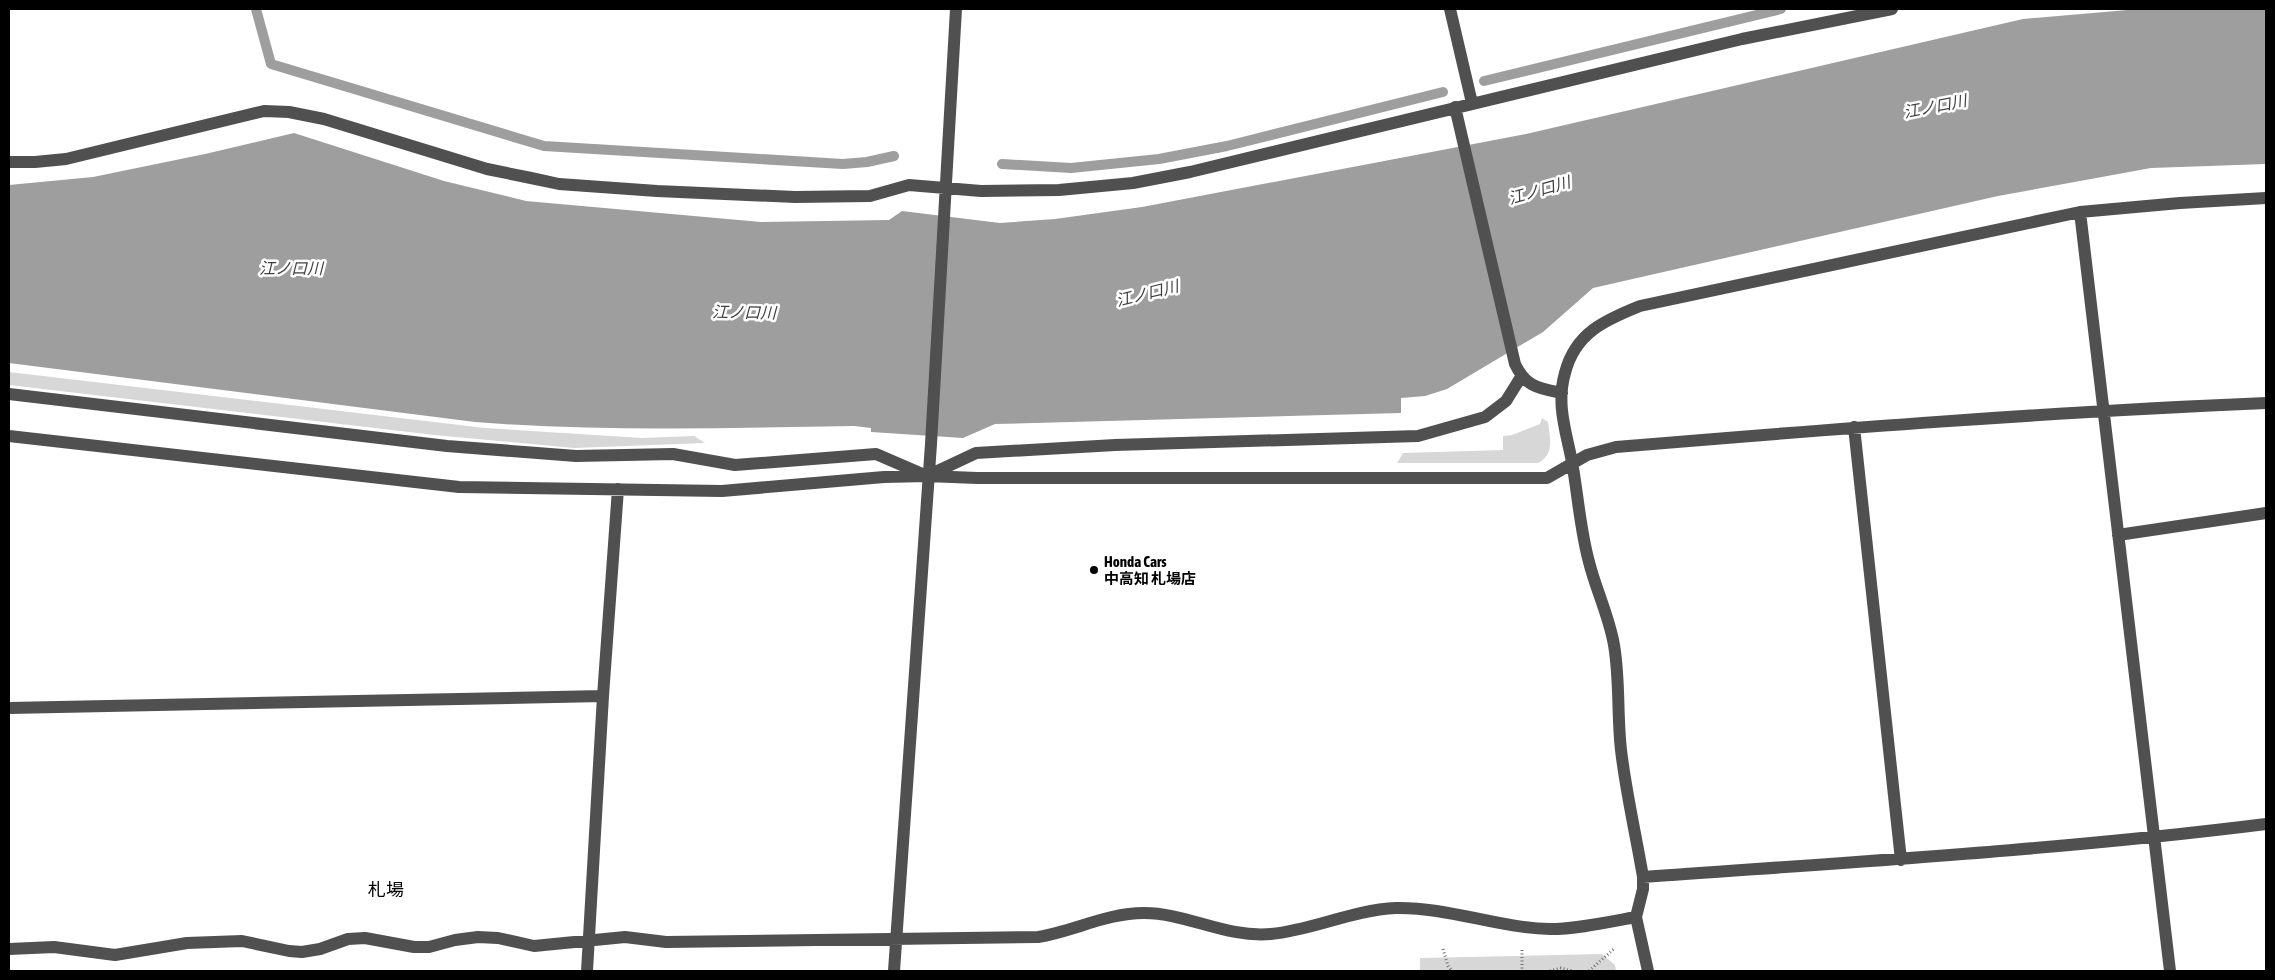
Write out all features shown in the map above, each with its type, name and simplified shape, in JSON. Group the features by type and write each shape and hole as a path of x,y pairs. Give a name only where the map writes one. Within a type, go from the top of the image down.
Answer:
{"street":[{"path":"894,971 927,476 931,444 944,188 956,9"},
{"path":"1450,9 1472,103"},
{"path":"9,162 66,159 264,111 289,112 324,119 487,169 559,184 657,191 795,197 870,196 909,185 981,191 1059,190 1133,183 1254,158 1455,107 1742,39 1892,9"},
{"path":"1455,107 1515,364 1521,377 1537,388 1562,392"},
{"path":"1648,971 1636,917 1643,889 1643,877 1621,750 1618,678 1614,643 1588,559 1562,414 1562,392 1569,360 1583,338 1593,328 1640,306 2080,212 2266,198"},
{"path":"2080,212 2170,971"},
{"path":"9,394 447,446 576,456 673,454 735,465 876,454 927,476 976,453 1115,445 1418,436 1485,417 1506,401 1521,377"},
{"path":"9,436 459,487 722,491 884,477 927,476 997,478 1547,478 1587,454 1616,447 1854,427 2102,410 2266,403"},
{"path":"1854,427 1901,860"},
{"path":"587,971 603,696 618,490"},
{"path":"2118,535 2266,513"},
{"path":"9,708 603,696"},
{"path":"1643,877 1901,860 2153,839 2266,824"},
{"path":"9,949 54,947 115,955 187,943 242,941 289,951 307,951 360,938 376,939 414,947 429,947 455,940 478,937 498,938 534,946 625,937 666,942 1038,937 1061,934 1105,918 1145,913 1166,915 1216,929 1251,935 1293,930 1370,910 1397,908 1442,911 1494,922 1550,929 1636,917"}],"path":[{"path":"1589,971 1615,948"},
{"path":"1443,949 1448,966 1452,971"},
{"path":"1522,949 1522,971"},
{"path":"1550,971 1561,968 1572,971"}],"shaded area":[{"path":"9,372 485,428 642,438 694,436 705,443 574,448 434,435 9,385"},
{"path":"1542,418 1548,422 1550,445 1547,455 1538,463 1397,463 1403,453 1503,450 1503,436 1512,435 1540,424"},
{"path":"1602,954 1615,965 1616,971 1420,971 1420,958"}],"water":[{"name":"江ノ口川","path":"2139,9 2266,9 2266,164 2151,168 1998,196 1593,288 1543,332 1447,389 1425,396 1401,398 1401,413 995,424 963,438 871,432 871,428 854,426 570,427 475,422 9,363 9,185 93,177 294,133 444,181 526,201 761,222 889,220 902,211 1000,223 1055,219 1142,207 1526,134 2023,19"}],"waterway":[{"path":"256,9 271,64 544,146 843,164 867,162 894,156"},
{"path":"1484,81 1781,9"},
{"path":"1002,164 1071,168 1159,159 1227,146 1443,92"}],"place":[{"name":"Honda Cars 中高知 札場店","path":"1094,570"}],"district":[{"name":"札場","path":"386,889"}]}
